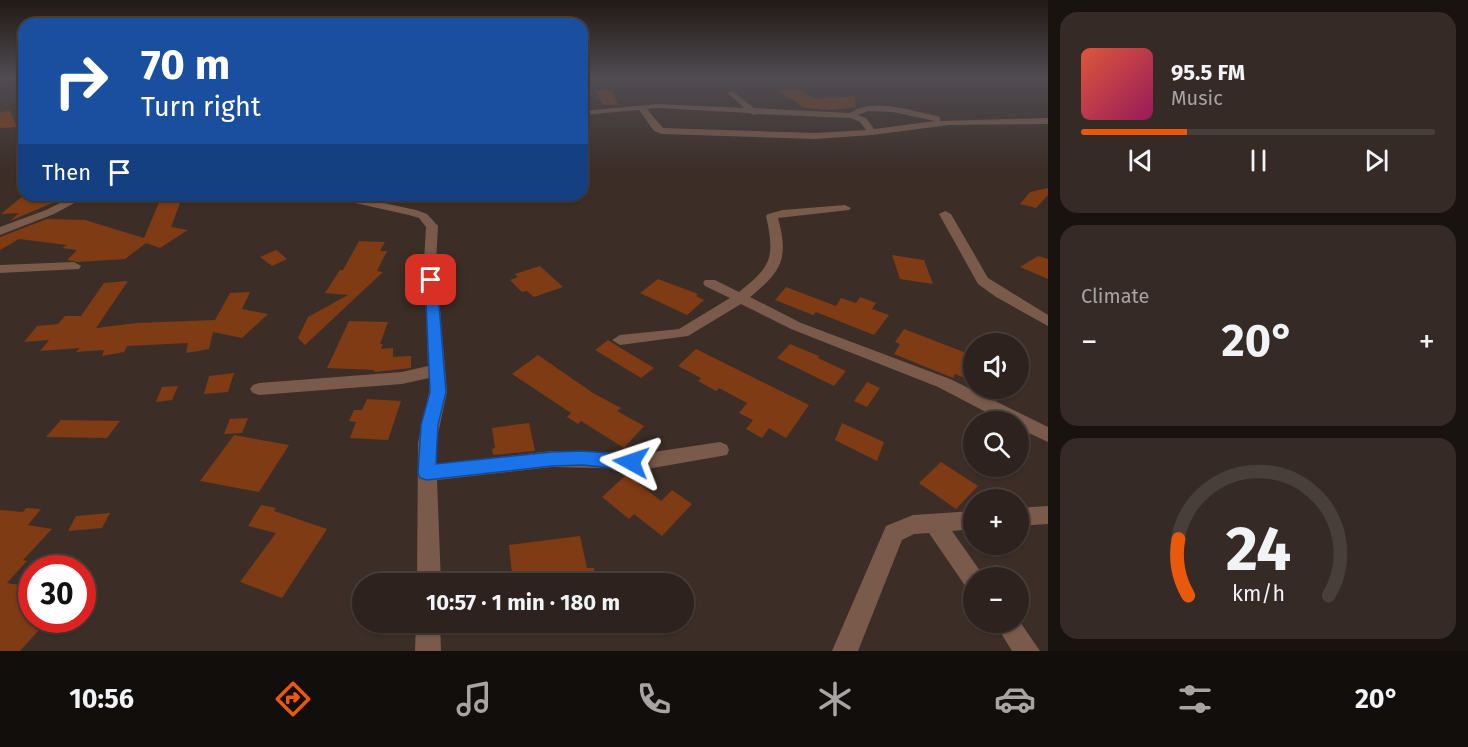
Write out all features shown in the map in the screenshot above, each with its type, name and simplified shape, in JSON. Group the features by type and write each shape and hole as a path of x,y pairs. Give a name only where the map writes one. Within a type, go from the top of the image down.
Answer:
{"street":[{"path":"588,112 637,107"},
{"path":"641,107 657,129 664,132 804,136 872,132 949,122 1048,121"},
{"path":"648,107 852,116 863,120 872,132"},
{"path":"748,107 754,113"},
{"path":"852,116 860,111 886,108 949,122"},
{"path":"0,231 72,201"},
{"path":"360,201 423,216 430,223 432,230 430,261 438,392 429,425 427,473 429,573"},
{"path":"620,340 683,333 739,299 773,268 778,241 772,216 845,208"},
{"path":"945,214 982,281 1008,299 1048,321"},
{"path":"0,269 74,266"},
{"path":"710,283 739,299 826,338 944,383 1048,435"},
{"path":"259,389 402,378 437,370"},
{"path":"427,473 552,459 647,461 720,450"},
{"path":"1029,516 1048,515"},
{"path":"845,651 894,533 907,527 933,522 963,521"},
{"path":"933,522 965,567"},
{"path":"428,633 428,651"},
{"path":"1014,633 1028,651"}],"building":[{"path":"804,107 853,107 831,110"},
{"path":"10,111 17,127 0,128 0,112"},
{"path":"1048,188 1048,195 1036,208 1020,204 1030,192"},
{"path":"18,200 57,201 10,221 19,213 1,214"},
{"path":"160,201 181,201 171,227 188,230 160,248 146,243 125,259 78,262 67,260 77,250 62,248 67,245 19,239 0,250 0,237 47,219 85,220 144,238"},
{"path":"359,241 385,242 380,251 387,251 377,271 383,272 305,345 298,338 308,317 348,295 325,293 340,270 343,270"},
{"path":"276,250 287,259 272,266 260,257"},
{"path":"892,255 924,260 933,284 900,279"},
{"path":"1038,256 1048,259 1048,279 1020,267"},
{"path":"540,266 563,287 534,297 527,291 522,292 510,280 518,277 515,274"},
{"path":"658,279 698,294 696,296 704,300 687,315 640,293"},
{"path":"128,281 96,328 137,323 215,320 230,293 250,292 242,309 268,314 242,338 213,332 209,349 186,353 188,343 127,346 124,352 102,356 104,350 76,352 80,348 40,351 49,340 24,342 37,326 58,324 65,316 81,316 104,283"},
{"path":"786,287 836,306 841,298 856,303 860,297 876,303 872,309 889,315 874,335 816,312 813,315 775,300"},
{"path":"349,321 388,322 380,344 383,344 381,349 393,348 393,357 411,356 411,368 374,372 374,370 327,368"},
{"path":"904,329 963,352 963,377 955,374 953,378 894,354 900,344 895,342"},
{"path":"608,340 654,368 641,378 595,350"},
{"path":"790,344 846,371 834,386 777,358"},
{"path":"696,349 809,405 786,438 769,428 762,438 746,429 753,420 739,413 747,403 719,388 716,391 698,381 701,378 678,366"},
{"path":"538,355 593,393 621,408 617,411 644,426 624,448 581,421 578,424 567,417 571,413 512,374"},
{"path":"234,373 228,392 204,394 209,376"},
{"path":"867,382 880,388 867,407 854,401"},
{"path":"178,386 172,400 156,402 162,387"},
{"path":"367,399 401,401 388,440 350,438 356,422 349,421 354,410 362,410"},
{"path":"248,418 242,433 224,434 230,419"},
{"path":"61,420 120,421 107,438 46,437"},
{"path":"529,423 535,451 493,455 492,449 495,448 492,428"},
{"path":"842,423 884,442 877,461 835,440"},
{"path":"234,435 289,445 259,492 200,481"},
{"path":"941,462 978,486 975,489 963,489 963,502 956,509 919,483"},
{"path":"627,474 661,501 672,490 692,504 662,536 634,514 629,519 602,497"},
{"path":"261,505 276,508 274,511 327,529 282,598 240,582 276,533 248,526"},
{"path":"26,508 41,509 28,525 52,529 28,555 18,555 18,571 7,583 18,585 18,633 36,633 20,651 0,651 0,510 23,512"},
{"path":"110,513 102,528 68,531 76,516"},
{"path":"580,536 587,568 594,568 595,573 512,573 509,545"}],"route":[{"path":"431,280 438,392 429,425 427,473 472,466 552,459 583,458 631,462"}]}
